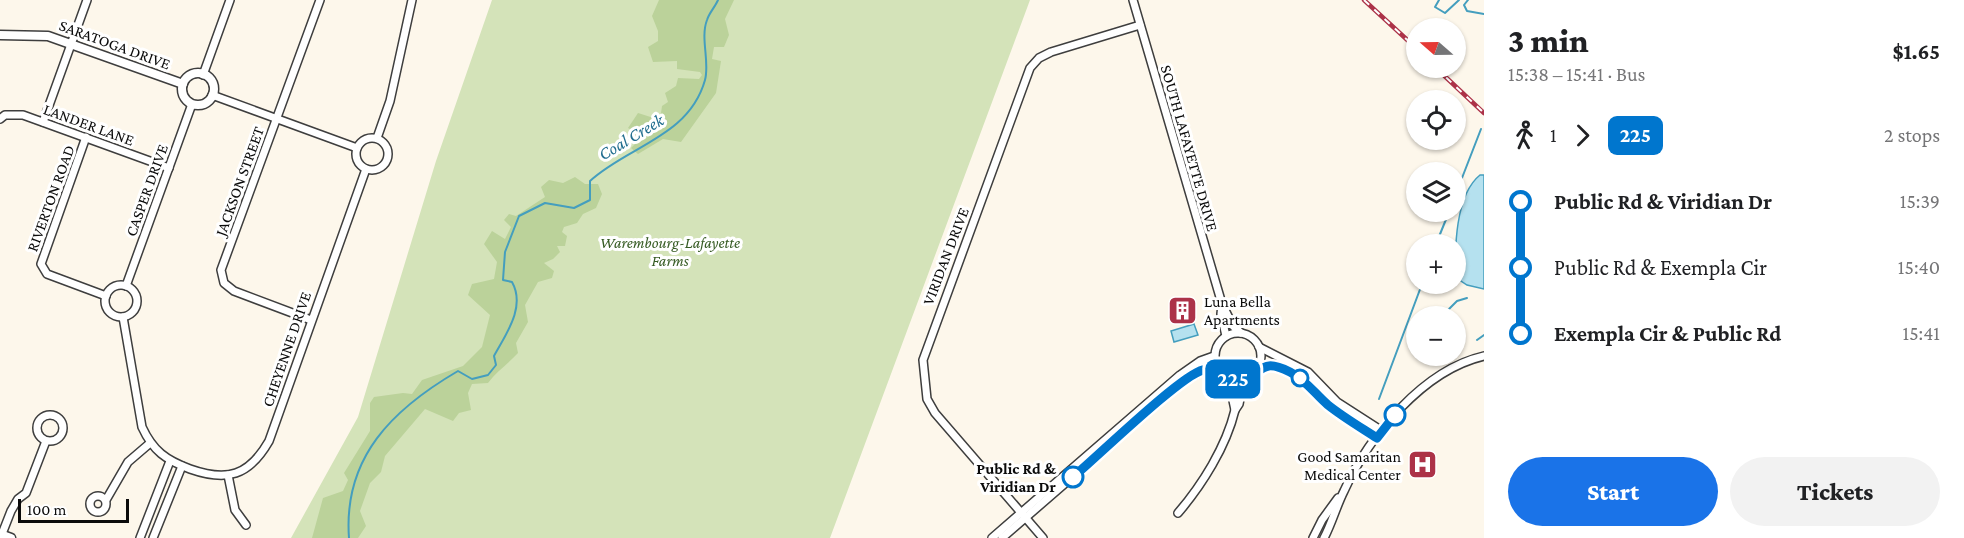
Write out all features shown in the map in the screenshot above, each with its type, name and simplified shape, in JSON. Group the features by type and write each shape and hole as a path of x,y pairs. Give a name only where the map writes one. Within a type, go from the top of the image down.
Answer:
{"street":[{"path":"43,122 87,0"},
{"path":"203,75 230,0"},
{"name":"JACKSON STREET","path":"310,320 234,291 224,283 221,270 320,0"},
{"path":"377,138 390,101 412,0"},
{"name":"SOUTH LAFAYETTE DRIVE","path":"1133,0 1222,304 1233,326 1241,333"},
{"name":"VIRIDAN DRIVE","path":"1043,538 935,413 927,399 922,360 1030,68 1039,58 1051,52 1140,25"},
{"name":"SARATOGA DRIVE","path":"0,34 33,34 71,43 183,84"},
{"path":"203,75 212,83 212,95 202,104 192,104 184,98 183,84 189,76 203,75"},
{"path":"212,95 357,148"},
{"name":"CASPER DRIVE","path":"126,286 192,104"},
{"name":"LANDER LANE","path":"0,118 15,114 43,122 169,168"},
{"name":"RIVERTON ROAD","path":"86,137 41,262 47,274 106,296"},
{"path":"377,138 387,147 386,161 376,170 366,169 357,160 357,148 363,140 377,138"},
{"name":"CHEYENNE DRIVE","path":"228,475 250,466 260,457 269,441 310,320 366,169"},
{"path":"116,286 126,286 133,291 136,304 132,312 123,317 115,316 107,310 106,296 116,286"},
{"name":"SOUTH LAFAYETTE DRIVE","path":"1222,304 1221,314 1226,336"},
{"path":"123,317 142,427 149,444 170,461 182,466 207,475 228,475 235,510 246,525"},
{"path":"1244,379 1228,377 1219,370 1215,356 1218,344 1226,336 1241,333 1252,338 1259,347 1308,372 1337,402 1382,431"},
{"path":"1257,369 1261,358 1259,347"},
{"path":"1002,538 1023,515 1180,375 1200,361 1215,356"},
{"path":"1313,538 1322,520 1377,438 1412,397 1435,378 1460,364 1484,356"},
{"path":"1178,513 1220,448 1234,410 1239,404 1244,379 1257,369 1271,366 1292,373 1326,403 1377,438"},
{"path":"992,538 1023,515 1190,376 1204,370 1219,370"},
{"path":"1228,377 1234,410"},
{"path":"11,538 1,534 18,499 26,492 46,441"},
{"path":"106,500 128,462 149,444"},
{"path":"140,538 170,461"},
{"path":"153,538 182,466"},
{"path":"1324,538 1343,491"}],"green space":[{"name":"Warembourg-Lafayette Farms","path":"492,0 1030,0 830,538 291,538 358,417 436,161"},
{"path":"659,0 734,0 725,19 729,35 724,47 714,47 712,59 721,61 716,93 681,142 663,139 638,154 631,148 643,136 628,128 638,113 660,120 662,106 668,102 665,93 676,86 678,78 699,79 702,75 700,72 677,69 677,61 653,62 648,47 658,41 658,31 652,16"},
{"path":"575,177 585,184 598,184 602,194 596,208 583,214 577,223 564,227 562,232 567,236 565,246 557,246 560,252 553,259 544,263 554,271 552,278 538,282 525,305 528,322 516,343 518,353 488,383 472,384 468,393 471,410 459,413 453,421 425,409 385,456 381,472 370,483 360,511 366,526 358,538 312,538 323,498 343,491 348,480 344,473 370,431 370,403 374,397 412,394 422,380 463,366 482,347 490,315 468,295 472,284 494,279 497,262 484,244 492,231 505,239 511,227 504,220 509,214 516,216 545,197 541,187 549,180 563,183"}],"water":[{"path":"1480,175 1484,175 1484,289 1466,284 1466,234 1457,234 1458,222 1466,222 1466,195"},
{"path":"1194,324 1198,335 1174,342 1171,331"}],"waterway":[{"name":"Coal Creek","path":"349,538 349,509 354,483 377,438 393,419 434,386 458,371 472,379 488,375 496,365 494,356 509,330 516,311 516,291 512,282 503,280 505,252 519,216 545,203 574,208 590,200 590,181 622,158 656,139 686,115 697,99 705,80 705,27 718,0"},
{"path":"1439,0 1435,7 1445,13 1459,0"},
{"path":"1468,0 1464,5 1467,11 1484,14"},
{"path":"1466,168 1481,129"},
{"path":"1440,234 1445,222"},
{"path":"1379,399 1418,294"},
{"path":"1452,306 1457,301 1467,298"},
{"path":"1477,340 1484,335"}],"railway":[{"path":"1364,0 1406,39"},
{"path":"1447,78 1484,113"}],"bus line":[{"name":"225","path":"1073,477 1182,382 1204,370 1219,370 1231,379 1239,380 1265,366 1280,368 1292,373 1326,403 1377,438 1395,415"}],"place":[{"name":"Luna Bella Apartments","path":"1183,310"},
{"name":"Good Samaritan Medical Center","path":"1422,465"},
{"name":"Public Rd & Viridian Dr","path":"1073,477"}]}
